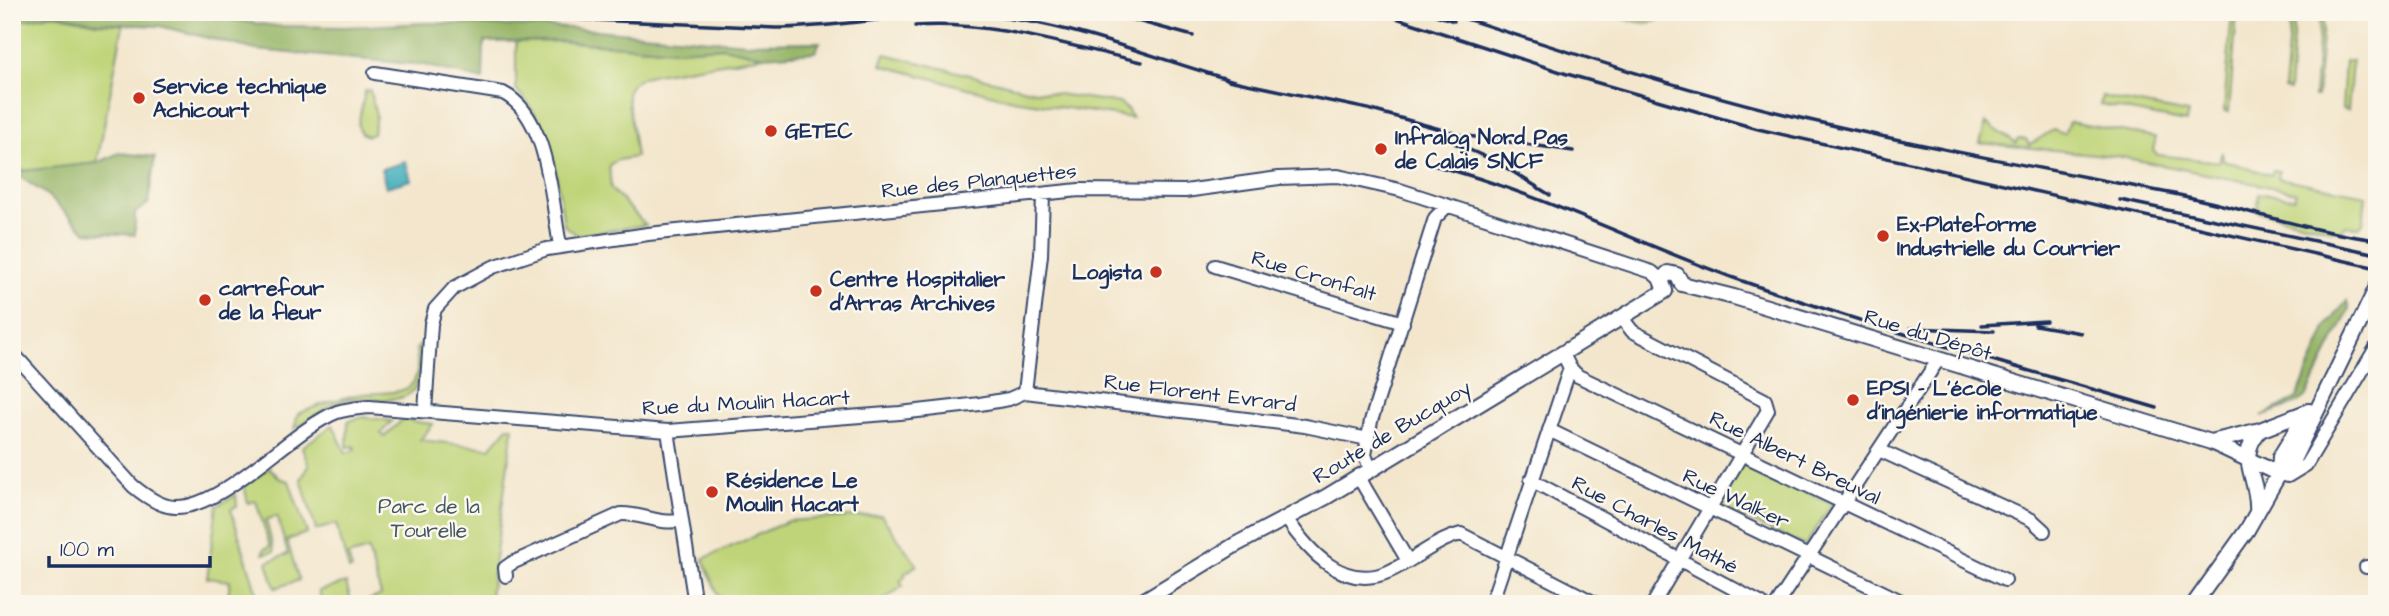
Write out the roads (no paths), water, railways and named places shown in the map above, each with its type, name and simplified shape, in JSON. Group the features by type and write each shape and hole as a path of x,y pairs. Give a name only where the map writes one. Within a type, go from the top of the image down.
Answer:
{"main road":[{"name":"Rue du Dépôt","path":"1663,286 1671,273 1678,275 1682,284 2211,442 2246,456 2279,474"},
{"name":"Route de Bucquoy","path":"1138,604 1563,354 1622,318 1663,286"},
{"path":"2200,602 2257,514 2279,474 2291,464 2309,432 2324,393 2373,301"},
{"path":"2279,474 2280,457 2309,411 2324,393"},
{"path":"2211,442 2260,430 2309,411"},
{"path":"2257,514 2258,496 2246,456 2252,439 2260,430"}],"street":[{"path":"375,74 503,93 514,100 532,122 541,145 560,245"},
{"name":"Rue des Planquettes","path":"425,411 429,336 435,309 447,293 473,276 560,245 1043,195 1112,189 1185,191 1279,178 1327,175 1367,181 1447,206"},
{"path":"1025,392 1041,255 1043,195"},
{"path":"1408,561 1364,472 1368,439 1435,218 1447,206 1652,272 1663,286"},
{"name":"Rue Cronfalt","path":"1215,266 1403,323"},
{"path":"1622,318 1632,331 1765,400 1768,410 1653,604"},
{"path":"2279,474 2288,476 2306,465 2377,346"},
{"name":"Rue du Moulin Hacart","path":"12,352 133,486 173,508 197,503 222,490 338,412 369,407 463,417 668,431 900,413 989,403 1025,392"},
{"path":"1491,604 1570,368 1563,354"},
{"path":"1777,604 1938,360"},
{"name":"Rue Albert Breuval","path":"1570,368 1578,376 2005,580"},
{"name":"Rue Florent Evrard","path":"1025,392 1305,426 1368,439"},
{"name":"Rue Walker","path":"1549,430 1907,604"},
{"path":"668,431 695,604"},
{"path":"1878,450 2032,520 2044,531"},
{"name":"Rue Charles Mathé","path":"1531,481 1762,604"},
{"path":"506,576 505,568 512,563 621,514 633,513 664,521 682,520"},
{"path":"1286,518 1308,550 1327,564 1349,574 1376,576 1448,537 1461,534 1597,604"},
{"path":"1869,604 1876,589"}],"water":[{"path":"406,162 411,180 386,187 381,169"}],"railway":[{"path":"405,12 775,28 926,15 976,15 1010,18 1076,32 1238,82"},
{"path":"1104,12 1193,36"},
{"path":"1139,12 1167,15"},
{"path":"1378,12 1567,74 1758,129 2377,268"},
{"path":"1427,12 1454,21"},
{"path":"1445,12 1654,78 1780,113 1929,146 2179,195 2370,239"},
{"path":"915,26 944,25 1001,31 1142,62"},
{"path":"1228,80 1368,109 1461,135 1573,151"},
{"path":"1445,139 1497,162 1550,195"},
{"path":"1433,165 1509,189 1693,263 1836,313 2157,408"},
{"path":"2120,200 2377,254"},
{"path":"1982,325 2046,321"},
{"path":"2035,325 2081,333"},
{"path":"1910,328 1994,331"}],"place":[{"name":"Service technique Achicourt","path":"139,98"},
{"name":"GETEC","path":"771,131"},
{"name":"Infralog Nord Pas de Calais SNCF","path":"1381,149"},
{"name":"Ex-Plateforme Industrielle du Courrier","path":"1883,236"},
{"name":"Logista","path":"1156,272"},
{"name":"Centre Hospitalier d'Arras Archives","path":"816,291"},
{"name":"carrefour de la fleur","path":"205,300"},
{"name":"EPSI - L'école d'ingénierie informatique","path":"1853,400"},
{"name":"Résidence Le Moulin Hacart","path":"712,492"}],"park label":[{"name":"Parc de la Tourelle","path":"429,518"}]}
